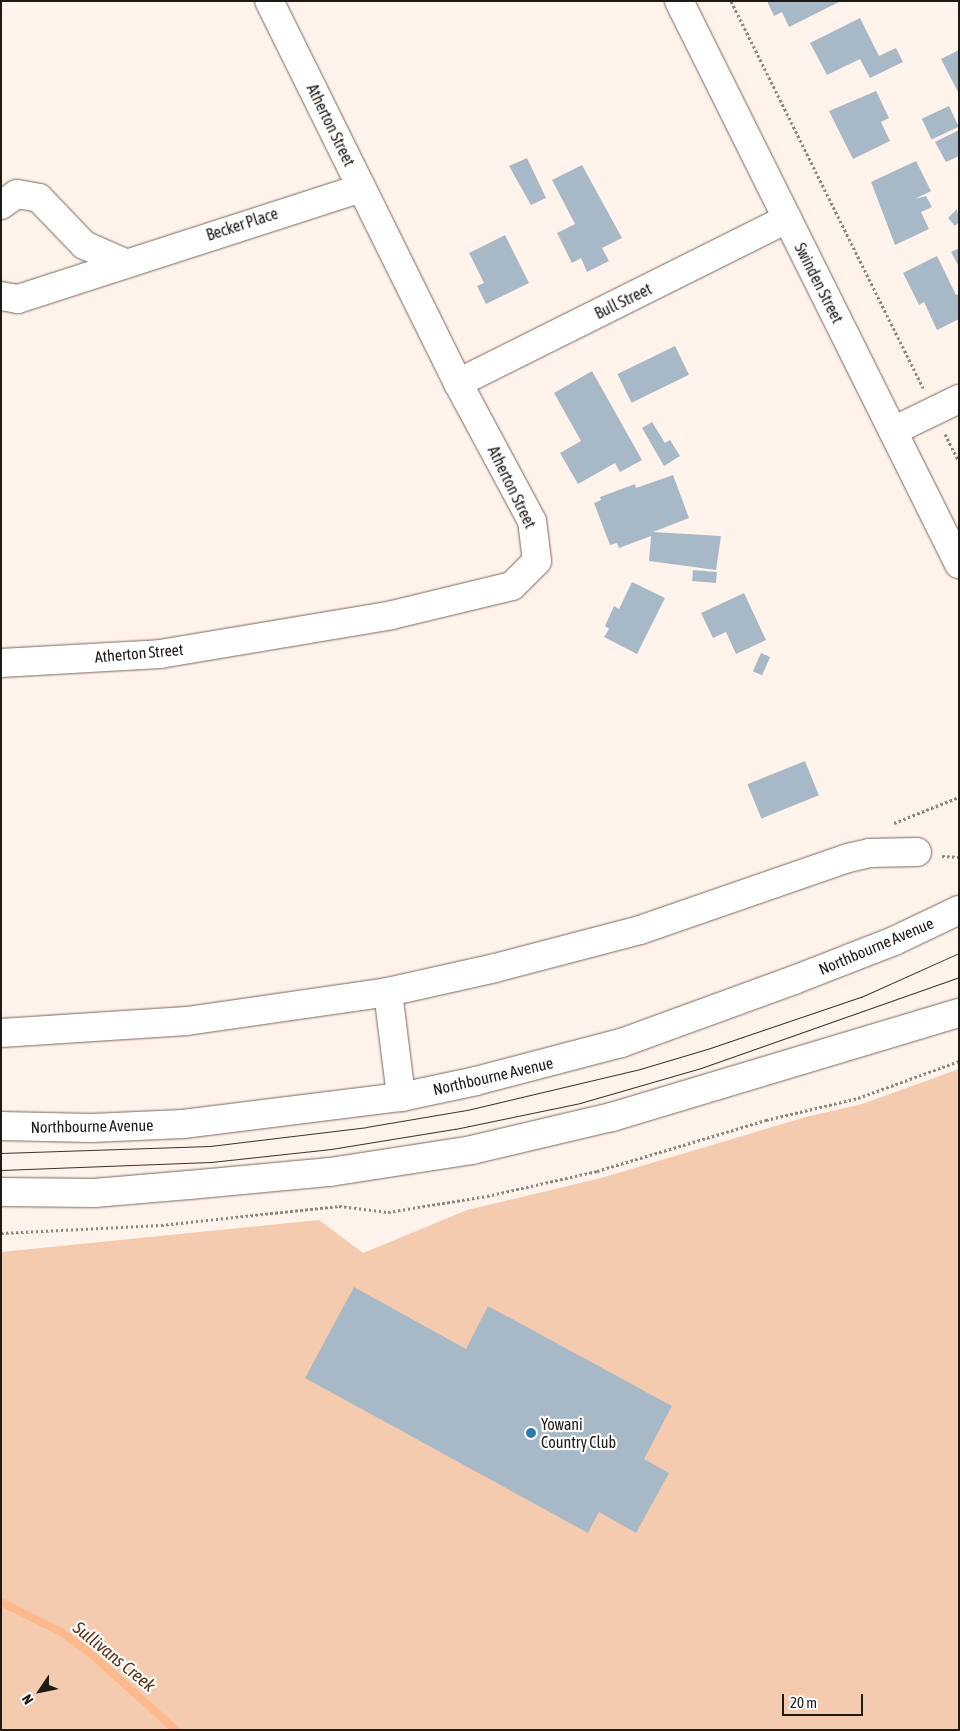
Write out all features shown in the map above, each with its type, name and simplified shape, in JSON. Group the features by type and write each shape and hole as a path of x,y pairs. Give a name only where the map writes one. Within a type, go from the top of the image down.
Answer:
{"main road":[{"name":"Atherton Street","path":"1,662 160,654 392,615 512,586 537,561 532,521 458,383 269,1"},
{"name":"Swinden Street","path":"679,1 959,564"},
{"name":"Becker Place","path":"1,296 18,299 123,262 362,188"},
{"path":"1,204 17,194 39,198 84,245 123,262"},
{"name":"Bull Street","path":"458,383 787,219"},
{"path":"893,431 959,399"},
{"path":"1,1033 187,1020 388,992 495,968 640,930 869,852 916,852"},
{"name":"Northbourne Avenue","path":"1,1126 91,1128 182,1124 401,1097 485,1079 621,1042 794,980 894,940 959,910"},
{"path":"388,992 401,1097"},
{"path":"1,1192 94,1193 189,1185 348,1169 472,1150 612,1117 959,1013"}],"path":[{"path":"731,1 959,461"},
{"path":"887,826 959,797"}],"shaded area":[{"name":"Yowani Country Club","path":"959,1069 959,1730 1,1730 1,1252 319,1220 363,1253 467,1210 601,1178 806,1117 862,1104"}],"building":[{"path":"767,1 841,1 789,27 782,12 774,16"},
{"path":"860,18 879,56 896,48 903,62 870,78 860,59 827,75 810,43"},
{"path":"959,50 959,94 941,59"},
{"path":"876,91 889,118 881,122 890,141 853,159 829,111"},
{"path":"949,106 959,127 932,140 922,119"},
{"path":"959,130 959,156 946,162 935,142"},
{"path":"527,158 546,198 531,205 509,166"},
{"path":"916,161 931,191 915,199 926,196 932,207 921,212 929,229 895,245 871,182"},
{"path":"582,165 622,238 602,248 609,261 587,272 581,258 572,263 557,233 575,224 552,180"},
{"path":"957,209 959,222 955,226 948,218"},
{"path":"505,235 529,283 486,304 477,286 484,283 469,253"},
{"path":"959,248 959,267 951,252"},
{"path":"937,256 956,295 959,294 959,319 937,330 924,302 919,305 903,273"},
{"path":"675,346 689,375 632,403 617,374"},
{"path":"592,371 642,460 620,472 615,463 578,484 560,453 581,441 554,393"},
{"path":"652,422 665,443 670,440 680,456 664,466 642,428"},
{"path":"673,475 689,518 653,532 721,536 716,570 649,561 651,536 619,548 617,543 610,545 594,503 601,500 600,497 635,484 636,488"},
{"path":"693,570 717,572 716,583 692,581"},
{"path":"632,582 665,598 637,654 604,637 609,629 605,626 614,606 619,609"},
{"path":"744,593 766,640 736,654 726,632 713,638 701,613"},
{"path":"761,653 770,657 762,675 753,671"},
{"path":"805,761 819,795 761,819 748,784"},
{"name":"Yowani Country Club","path":"354,1287 466,1349 488,1306 672,1406 644,1459 669,1473 636,1533 599,1512 588,1533 305,1378"}],"waterway":[{"name":"Sullivans Creek","path":"1,1602 61,1632 89,1652 176,1730"}],"tram line":[{"path":"1,1153 210,1146 366,1127 467,1110 640,1069 707,1049 861,997 959,953"},
{"path":"1,1170 211,1162 331,1149 455,1129 580,1103 701,1068 959,977"}],"place":[{"name":"Yowani Country Club","path":"531,1433"}]}
